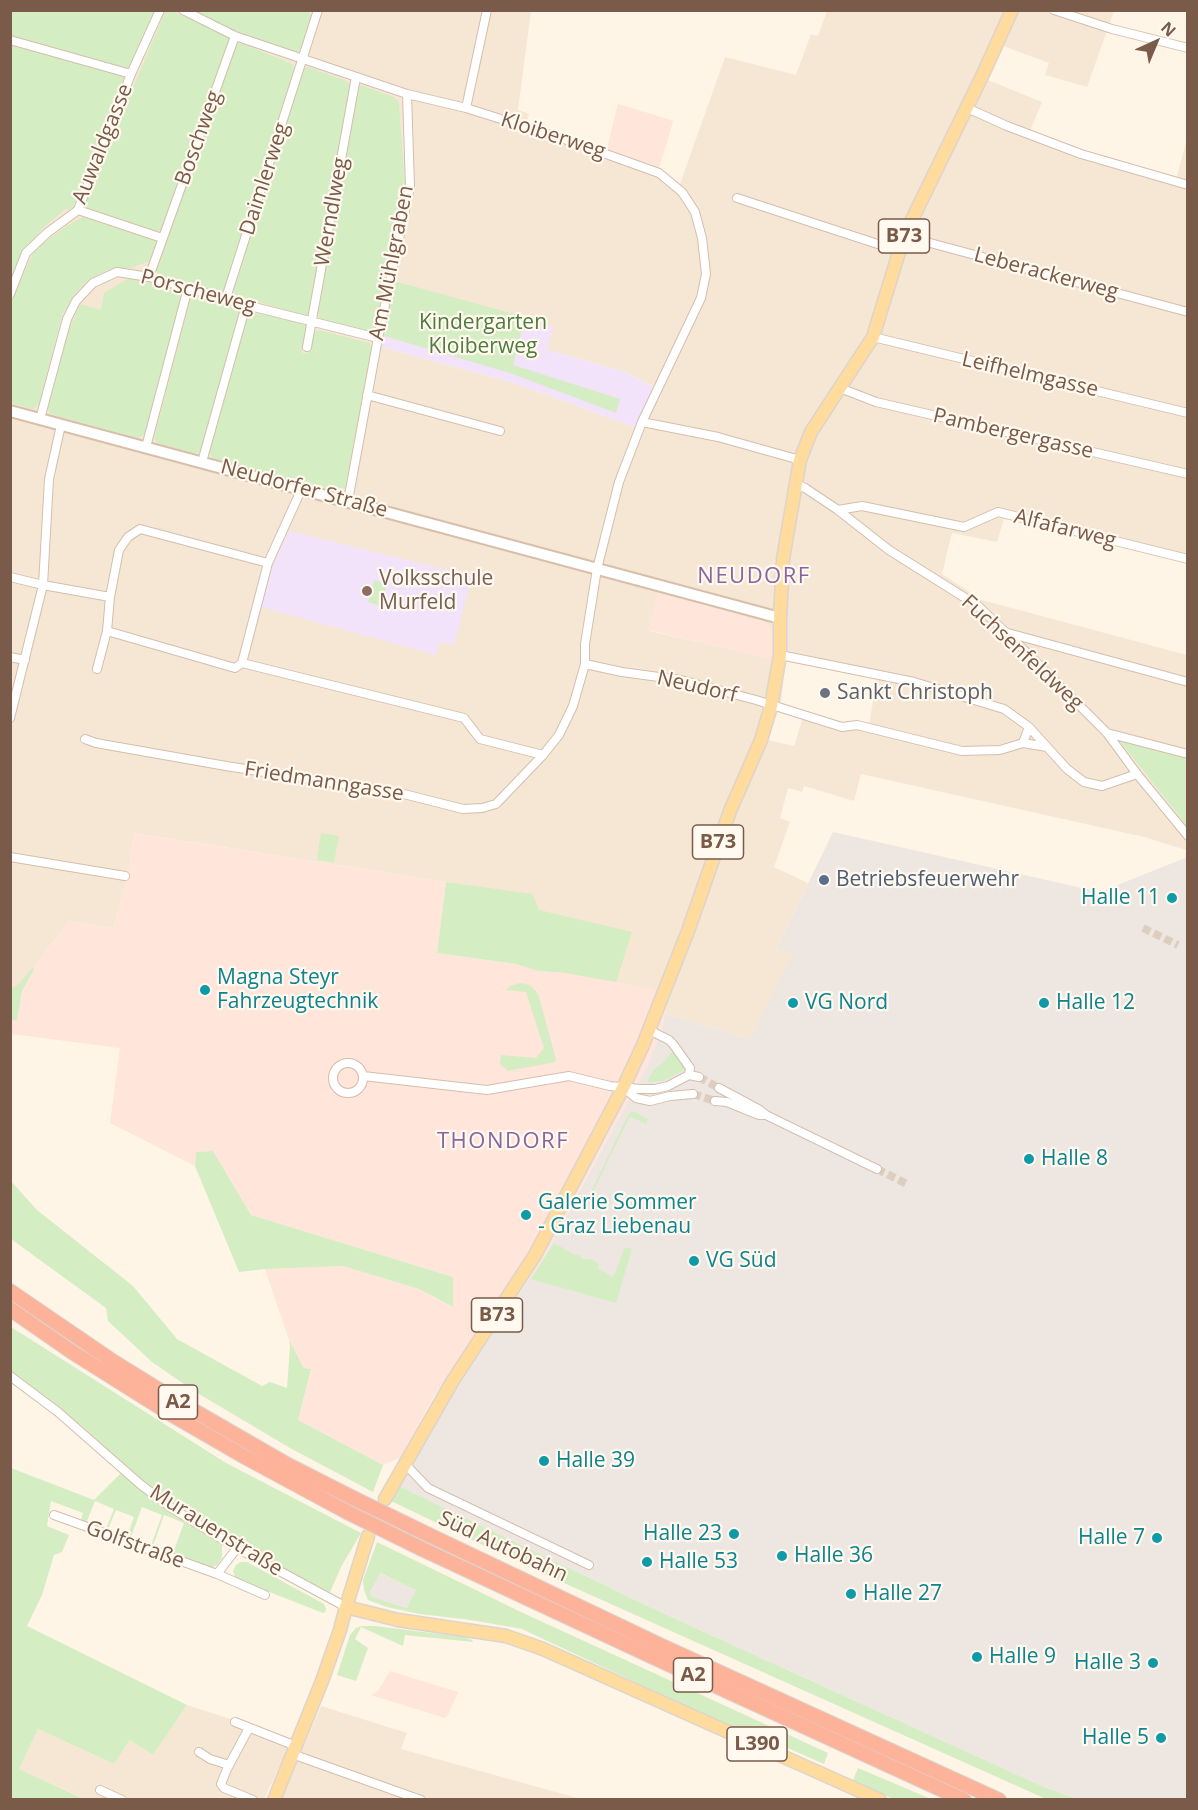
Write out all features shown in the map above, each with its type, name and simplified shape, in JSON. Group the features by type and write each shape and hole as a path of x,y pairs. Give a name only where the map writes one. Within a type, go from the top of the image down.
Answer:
{"highway":[{"name":"Süd Autobahn","path":"10,1291 114,1362 288,1465 672,1651 999,1800"},
{"name":"Süd Autobahn","path":"10,1309 72,1352 169,1413 347,1512 422,1549 964,1800"}],"main road":[{"name":"B73","path":"385,1499 452,1382 535,1255 623,1088 649,1030 688,931 730,811 761,740 771,706 780,655 783,559 800,460 811,432 873,337 904,236 1012,10"},
{"path":"274,1800 322,1681 368,1536"},
{"name":"L390","path":"345,1607 398,1620 506,1636 534,1646 880,1800"}],"street":[{"name":"Auwaldgasse","path":"10,294 26,253 46,233 78,210 131,74 160,10"},
{"name":"Kloiberweg","path":"183,10 235,36 407,94 466,108 567,140 659,173 682,192 695,212 702,238 706,274 702,293 689,325 642,423"},
{"path":"303,59 318,10"},
{"path":"466,108 487,10"},
{"path":"1054,10 1112,29 1188,48"},
{"name":"Boschweg","path":"149,277 235,36"},
{"path":"10,40 131,74"},
{"name":"Daimlerweg","path":"226,298 303,59"},
{"name":"Werndlweg","path":"307,347 356,77"},
{"name":"Am Mühlgraben","path":"348,501 378,338 410,187 407,94"},
{"path":"967,108 1006,126 1081,154 1188,184"},
{"path":"737,198 899,251"},
{"path":"78,210 162,238"},
{"name":"Leberackerweg","path":"904,236 1188,312"},
{"name":"Porscheweg","path":"40,419 67,319 76,301 93,283 117,272 149,277 246,305 378,338"},
{"path":"146,447 188,288"},
{"path":"202,462 246,305"},
{"name":"Leifhelmgasse","path":"873,337 1188,413"},
{"name":"Pambergergasse","path":"840,388 876,402 1188,474"},
{"path":"367,394 500,431"},
{"name":"Neudorfer Straße","path":"10,411 597,569"},
{"path":"242,663 464,718 480,739 543,755 559,735 573,705 585,664 585,644 597,569 619,482 642,423 718,437 800,460"},
{"path":"10,718 14,687 25,660 43,585 49,479 61,425"},
{"name":"Fuchsenfeldweg","path":"796,484 838,510 889,550 978,606 1107,733 1188,836"},
{"path":"107,631 235,668 242,663 268,563 302,488"},
{"name":"Alfafarweg","path":"838,510 862,506 964,527 998,512 1188,559"},
{"path":"97,669 107,631 119,550 128,537 140,529 268,563"},
{"path":"597,569 780,618"},
{"path":"10,577 111,597"},
{"path":"1007,633 1188,682"},
{"path":"780,655 914,682 1004,709 1029,727 1067,769 1084,782 1102,786 1137,774"},
{"path":"10,657 25,660"},
{"name":"Neudorf","path":"585,664 622,672 681,680 756,700 842,727 857,726 962,751 1000,750 1023,743"},
{"path":"1029,727 1023,743 1047,747"},
{"path":"1107,733 1188,753"},
{"name":"Friedmanngasse","path":"85,739 96,743 226,766 399,793 463,809 483,808 496,804 543,755"},
{"path":"10,857 125,876"},
{"path":"649,1030 673,1044 690,1068 689,1075"},
{"path":"363,1076 487,1090 564,1076 623,1088 655,1089 674,1084 689,1075 699,1077"},
{"path":"623,1088 636,1098 650,1101 693,1094"},
{"path":"719,1088 766,1115 877,1169"},
{"path":"715,1101 727,1102 759,1115 766,1115"},
{"name":"Murauenstraße","path":"10,1377 58,1412 140,1484 170,1507 237,1548 345,1607"},
{"path":"405,1464 428,1488 589,1565"},
{"name":"Golfstraße","path":"54,1515 265,1595"},
{"path":"217,1575 237,1548"},
{"path":"235,1722 294,1750 421,1800"},
{"path":"249,1728 221,1784 224,1788 253,1800"},
{"path":"199,1752 210,1759 229,1765"},
{"path":"100,1790 122,1800"}],"shaded area":[{"path":"10,11 531,11 518,110 529,114 527,122 607,150 618,104 673,121 659,168 680,184 725,57 796,75 811,34 818,36 827,11 1114,11 1087,87 1045,75 1049,63 1003,46 988,80 1042,102 1030,131 1082,151 1177,177 1187,138 1187,563 1004,519 997,542 952,533 942,574 982,600 1187,655 1187,758 1120,740 1187,829 1187,859 1185,858 1186,850 1144,837 861,774 854,801 804,786 802,792 788,788 780,818 790,822 774,867 808,883 776,949 794,953 750,1039 665,1014 667,1004 566,973 523,894 134,833 128,876 113,928 69,921 40,959 22,991 11,1020","holes":["384,336 547,350 625,372 655,388 635,427 511,382 381,347","289,532 454,644 439,641 436,654","658,593 769,658 649,631","786,659 877,677 869,725 844,722 805,711 794,746 768,740 781,703"]},
{"path":"618,104 673,121 659,168 607,150"},
{"name":"Kindergarten Kloiberweg","path":"394,281 553,326 547,350 625,372 655,388 635,427 511,382 381,347"},
{"name":"Volksschule Murfeld","path":"289,531 472,576 454,645 440,642 436,655 261,607 273,566"},
{"path":"658,593 764,620 774,635 776,651 769,659 648,630"},
{"path":"833,832 1100,892 1187,859 1187,1799 1076,1799 1044,1787 656,1610 399,1486 463,1377 546,1254 648,1064 662,1029 665,1014 750,1039 793,953 776,949"},
{"path":"133,833 446,882 437,953 516,964 538,971 566,973 654,989 667,1004 662,1029 648,1064 546,1254 497,1326 484,1321 433,1398 400,1458 383,1465 298,1420 311,1369 304,1368 289,1340 265,1269 343,1266 419,1289 452,1307 453,1277 251,1215 213,1151 196,1152 195,1166 110,1123 120,1048 11,1034 11,1020 17,1021 22,991 40,959 69,921 113,928 128,876"},
{"path":"379,1573 417,1590 408,1608 371,1597 370,1592"},
{"path":"390,1671 458,1692 448,1715 445,1718 371,1695 378,1691"},
{"path":"187,1705 293,1739 264,1799 85,1799 19,1769 38,1729 114,1764 130,1740 153,1755"},
{"path":"321,1706 407,1733 401,1749 581,1799 281,1800"}],"green space":[{"path":"308,10 311,16 302,47 296,53 235,31 191,11"},
{"path":"10,11 157,11 133,66 126,68 11,36"},
{"path":"172,11 229,37 231,42 163,229 157,232 86,210 84,204 165,12"},
{"path":"241,43 292,64 295,69 225,290 219,293 159,277 155,268 236,45"},
{"path":"11,45 123,76 126,80 73,208 64,210 44,227 24,251 11,285"},
{"path":"308,67 347,81 350,86 311,312 306,316 235,295 232,288 302,69"},
{"path":"360,85 394,97 399,103 405,187 378,327 369,333 321,319 318,315 357,86"},
{"path":"83,217 154,240 158,245 152,260 131,268 111,269 89,279 75,293 62,315 39,404 33,409 11,403 12,299 35,249"},
{"path":"129,278 177,290 181,298 145,434 138,438 50,414 47,406 68,332 80,304 101,310 104,293"},
{"name":"Kindergarten Kloiberweg","path":"394,281 525,317 513,365 620,399 616,413 510,373 384,336"},
{"path":"197,296 236,306 240,313 202,450 197,454 157,443 154,438 190,300"},
{"path":"251,312 305,324 307,327 302,353 307,354 313,333 319,330 369,343 372,348 345,488 338,492 212,458 209,451 247,314"},
{"path":"374,580 387,584 381,606 368,602"},
{"path":"1119,740 1187,758 1187,829 1180,817"},
{"path":"321,833 339,836 334,862 317,860"},
{"path":"446,882 532,894 539,910 632,932 616,982 437,953"},
{"path":"32,968 34,969 22,991 17,1021 11,1020 11,989 18,985"},
{"path":"520,983 530,985 538,994 556,1059 555,1062 508,1071 500,1064 501,1055 536,1058 544,1048 526,992 506,990"},
{"path":"674,1049 686,1068 685,1070 663,1081 647,1082 653,1070 664,1062"},
{"path":"631,1112 648,1119 646,1124 630,1116 593,1192 592,1190"},
{"path":"213,1151 251,1215 453,1277 453,1307 419,1289 343,1266 239,1272 195,1166 196,1152"},
{"path":"10,1180 37,1210 133,1286 177,1339 262,1386 270,1382 287,1388 289,1340 304,1368 311,1369 298,1420 383,1465 373,1492 290,1448 194,1391 152,1362 108,1321 106,1308 11,1239"},
{"path":"554,1243 579,1255 584,1260 591,1259 599,1265 597,1268 613,1277 625,1247 632,1249 616,1303 531,1279"},
{"path":"11,1327 226,1463 361,1533 341,1567 328,1597 222,1540 222,1558 218,1564 207,1571 80,1524 83,1513 51,1501 47,1526 69,1535 62,1552 54,1555 42,1595 27,1626 187,1705 153,1755 130,1740 114,1764 38,1729 19,1769 84,1799 11,1799 11,1468 94,1500 124,1470 85,1435 11,1383","holes":["95,1501 114,1509 106,1529 87,1521","142,1507 162,1515 151,1545 131,1537","116,1510 134,1517 127,1537 108,1529","164,1515 184,1523 173,1553 153,1546"]},
{"path":"399,1486 656,1610 1044,1787 1076,1799 1046,1799 535,1570 391,1501"},
{"path":"377,1542 523,1613 828,1753 824,1764 722,1723 522,1629 420,1614 387,1607 368,1600 363,1580","holes":["380,1573 416,1590 407,1608 372,1597 370,1592"]},
{"path":"241,1562 247,1562 324,1604 325,1612 239,1580 233,1571"},
{"path":"362,1626 464,1637 473,1642 405,1635 403,1646 361,1627 355,1639 368,1648 356,1681 337,1675 350,1635 356,1628"},
{"path":"858,1768 931,1799 893,1799 853,1780"}],"tunnel":[{"path":"1143,928 1178,945"},
{"path":"699,1077 719,1088"},
{"path":"693,1094 715,1101"},
{"path":"877,1169 909,1185"}],"place":[{"name":"Volksschule Murfeld","path":"367,591"},
{"name":"Sankt Christoph","path":"825,693"},
{"name":"Betriebsfeuerwehr","path":"824,880"},
{"name":"Halle 11","path":"1172,898"},
{"name":"Magna Steyr Fahrzeugtechnik","path":"205,990"},
{"name":"VG Nord","path":"793,1003"},
{"name":"Halle 12","path":"1044,1003"},
{"name":"Halle 8","path":"1029,1159"},
{"name":"Galerie Sommer - Graz Liebenau","path":"526,1215"},
{"name":"VG Süd","path":"694,1261"},
{"name":"Halle 39","path":"544,1461"},
{"name":"Halle 23","path":"734,1534"},
{"name":"Halle 7","path":"1157,1538"},
{"name":"Halle 36","path":"782,1556"},
{"name":"Halle 53","path":"647,1562"},
{"name":"Halle 27","path":"851,1594"},
{"name":"Halle 9","path":"977,1657"},
{"name":"Halle 3","path":"1153,1663"},
{"name":"Halle 5","path":"1161,1738"}],"district":[{"name":"NEUDORF","path":"754,577"},
{"name":"THONDORF","path":"503,1142"}]}
